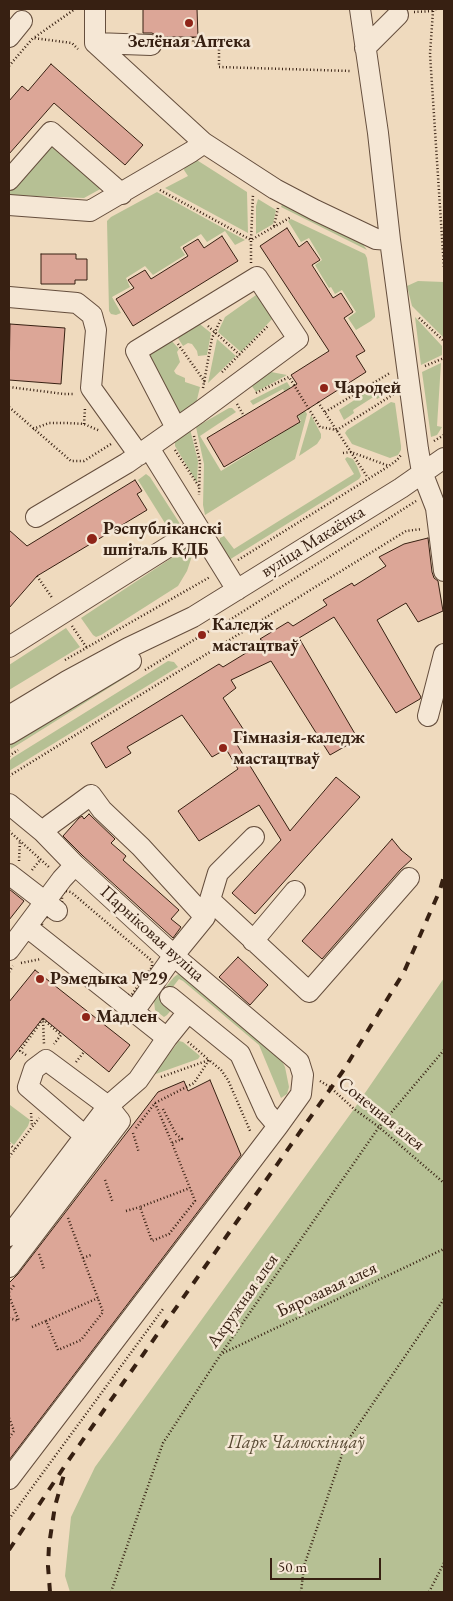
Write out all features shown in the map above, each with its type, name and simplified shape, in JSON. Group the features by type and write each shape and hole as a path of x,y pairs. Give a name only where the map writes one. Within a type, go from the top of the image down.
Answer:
{"street":[{"path":"95,9 95,42 204,142 275,189 314,210 376,239 390,240"},
{"path":"360,9 422,472 436,508 444,571"},
{"path":"365,48 402,13"},
{"path":"9,37 22,21"},
{"path":"95,42 151,45"},
{"path":"9,180 51,132 122,194"},
{"path":"9,205 90,211 122,194 204,142"},
{"path":"36,517 144,451 174,437 298,339 256,277 136,351 174,437"},
{"path":"9,297 77,303 92,315 96,330 91,388 144,451 197,527 237,590"},
{"name":"вуліца Макаёнка","path":"9,716 67,681 192,617 401,488 444,458"},
{"path":"9,647 197,527"},
{"name":"вуліца Макаёнка","path":"9,734 133,659 180,622"},
{"path":"428,716 444,654"},
{"path":"43,832 91,795 102,810 208,909 253,941 309,992 409,878"},
{"name":"Парніковая вуліца","path":"9,804 43,832 69,872 174,955 299,1062 303,1075 301,1094 278,1126"},
{"path":"135,1010 208,909 218,873 254,837"},
{"path":"12,957 27,927 52,906 69,872"},
{"path":"9,874 52,906"},
{"path":"253,941 295,891"},
{"path":"27,927 135,1010 171,1034"},
{"path":"9,1479 278,1126 266,1112 240,1054 170,997"},
{"path":"9,1267 22,1241 85,1136 108,1106 138,1080 188,1012"},
{"path":"22,1241 120,1121 108,1106 46,1060 34,1070 28,1087 85,1136"}],"path":[{"path":"33,38 75,9"},
{"path":"402,13 434,10 430,54 444,268"},
{"path":"193,37 193,43 219,43 219,67 351,71"},
{"path":"143,181 251,240"},
{"path":"251,280 253,192"},
{"path":"251,240 293,216"},
{"path":"197,313 214,333 240,355"},
{"path":"221,373 281,313"},
{"path":"415,315 444,341"},
{"path":"168,331 204,382"},
{"path":"417,369 444,358"},
{"path":"325,412 394,371"},
{"path":"254,394 288,377 320,427 337,430 398,392"},
{"path":"203,390 209,384"},
{"path":"9,387 64,394 80,392"},
{"path":"64,661 224,568 368,478 318,402"},
{"path":"236,403 244,416"},
{"path":"9,407 71,461 84,461 117,440"},
{"path":"84,424 85,407"},
{"path":"33,429 49,424 84,424 100,431"},
{"path":"174,437 200,488"},
{"path":"343,453 351,452 389,466"},
{"path":"228,621 430,492"},
{"path":"9,776 406,530 438,527"},
{"path":"9,831 69,872"},
{"path":"66,891 71,892 152,962 152,967 132,994 126,996 42,930 42,920 46,917 52,918 52,906 62,905 62,894 66,891"},
{"path":"12,957 49,958"},
{"path":"43,1019 61,1035 50,1049 44,1045"},
{"path":"171,1034 210,1060 221,1070 228,1080 253,1138"},
{"name":"Акружная алея","path":"110,1592 163,1443 221,1354 379,1127 444,1050"},
{"path":"156,1079 210,1060"},
{"path":"140,1207 152,1241 169,1234 195,1200 156,1103 194,1083 210,1060"},
{"name":"Сонечная алея","path":"324,1084 444,1182"},
{"path":"9,1156 49,1105"},
{"path":"163,1109 176,1134 182,1139 172,1143"},
{"path":"133,1133 139,1153"},
{"path":"9,1144 15,1149"},
{"path":"105,1180 113,1204"},
{"path":"126,1211 190,1188"},
{"path":"46,1321 58,1350 81,1340 103,1312 67,1216"},
{"path":"22,1241 44,1269"},
{"name":"Бярозавая алея","path":"221,1354 444,1249"},
{"path":"83,1258 91,1255"},
{"path":"9,1296 19,1321 9,1318"},
{"path":"32,1327 98,1298"},
{"path":"301,1592 304,1566 346,1443 444,1299"},
{"path":"9,1418 14,1431 9,1438"},
{"path":"429,1592 444,1563"}],"green space":[{"path":"52,140 104,187 84,198 9,195 9,189"},
{"path":"192,157 247,192 248,233 165,188 188,176 184,170 185,165"},
{"path":"157,192 245,240 235,245 225,231 207,242 201,234 180,247 185,255 153,275 145,266 126,278 130,287 112,297 121,313 111,314 109,311 107,221"},
{"path":"258,199 276,210 273,224 256,234 256,206"},
{"path":"283,202 362,243 367,250 281,207"},
{"path":"291,219 365,254 375,314 371,321 356,330 348,318 356,312 342,290 335,294 331,287 329,288 315,265 322,260 309,238 301,242 288,221"},
{"path":"418,281 444,282 444,338 412,306 407,286"},
{"path":"256,295 274,317 241,352 218,332 225,317"},
{"path":"415,317 442,346 442,355 421,365"},
{"path":"196,321 211,333 207,355 198,356 192,344 188,343 183,346 176,335"},
{"path":"170,339 179,349 177,352 180,362 174,371 185,378 185,382 200,387 195,408 178,419 149,355 152,350"},
{"path":"217,339 236,356 208,383"},
{"path":"441,363 437,426 442,427 437,435 431,437 422,372"},
{"path":"271,372 287,375 256,392 251,385"},
{"path":"287,382 307,414 295,459 205,515 203,505 204,464 196,427 229,408 236,412 200,436 221,471 301,421 283,389 253,405 250,401"},
{"path":"381,383 387,393 377,399 375,396 353,410 354,413 344,420 339,410"},
{"path":"391,402 395,403 401,446 398,455 390,458 352,444 345,433 347,430"},
{"path":"311,415 321,434 321,438 317,444 299,456"},
{"path":"190,429 198,461 197,483 175,446 175,438"},
{"path":"347,457 353,459 357,466 361,476 359,479 229,560 219,543 220,538 224,536 234,549 354,474 345,459"},
{"path":"146,474 150,477 182,527 173,536 138,480"},
{"path":"190,543 194,550 187,571 178,586 101,635 96,637 93,635 81,618 182,551 178,546"},
{"path":"66,628 80,647 9,690 9,665"},
{"path":"168,661 174,662 178,667 9,771 9,761 12,758"},
{"path":"132,666 131,674 11,749 9,743"},
{"path":"181,972 280,1057 285,1067 289,1087 287,1094 281,1098 259,1045 183,981 179,979 162,1001 172,1009 167,1015 164,1017 155,1010 154,1001 174,977"},
{"name":"Парк Чалюскінцаў","path":"444,978 444,1592 70,1592 65,1576 71,1517 95,1467 354,1109"},
{"path":"179,1041 183,1042 200,1056 198,1059 153,1075"},
{"path":"10,1105 30,1120 28,1126 14,1145 9,1141"}],"building":[{"path":"143,9 197,9 198,37 159,37 152,33 143,33"},
{"path":"51,64 143,145 125,165 54,103 9,154 9,101 22,86 28,91"},
{"path":"287,228 299,247 307,241 320,260 312,265 333,298 341,293 353,312 344,318 365,351 356,356 366,372 297,416 300,422 224,467 207,438 297,384 291,375 329,351 260,246"},
{"path":"222,236 238,261 133,326 116,299 134,288 128,280 145,270 151,279 188,256 183,248 198,239 204,248"},
{"path":"41,254 76,254 76,259 87,259 87,280 75,280 75,284 41,284"},
{"path":"10,324 65,328 61,384 9,380"},
{"path":"135,480 142,491 137,494 147,510 37,576 9,608 9,530 27,546"},
{"name":"Гімназія-каледж мастацтваў","path":"428,538 432,572 434,578 438,581 443,611 418,622 406,603 377,620 421,697 420,699 396,713 334,617 299,638 358,739 330,755 271,661 231,680 236,688 223,698 247,735 236,743 290,831 336,777 360,797 255,914 232,893 281,840 259,805 199,841 178,811 238,769 226,749 212,757 182,715 127,747 131,753 106,768 91,743 219,664 223,667 264,642 260,639 288,622 293,626 327,605 323,600 352,583 354,586 386,566 379,557 404,544"},
{"path":"89,814 115,839 111,843 126,856 123,860 179,910 171,919 181,927 173,938 63,836 79,818 82,816 84,819"},
{"path":"392,839 412,859 400,870 322,959 302,941"},
{"path":"9,889 24,901 9,920"},
{"path":"238,957 268,985 250,1005 219,977"},
{"path":"35,970 130,1045 109,1072 43,1018 9,1061 9,1002"},
{"path":"210,1080 241,1155 9,1460 9,1283 18,1274 158,1092 184,1081 188,1091"}],"railway":[{"path":"9,1550 68,1461 343,1071 404,972 440,890 444,876"},
{"path":"50,1592 49,1545 55,1506 65,1471"}],"place":[{"name":"Зелёная Аптека","path":"189,23"},
{"name":"Чародей","path":"324,388"},
{"name":"Рэспубліканскі шпіталь КДБ","path":"92,539"},
{"name":"Каледж мастацтваў","path":"202,635"},
{"name":"Гімназія-каледж мастацтваў","path":"223,748"},
{"name":"Рэмедыка №29","path":"40,979"},
{"name":"Мадлен","path":"86,1017"}]}
